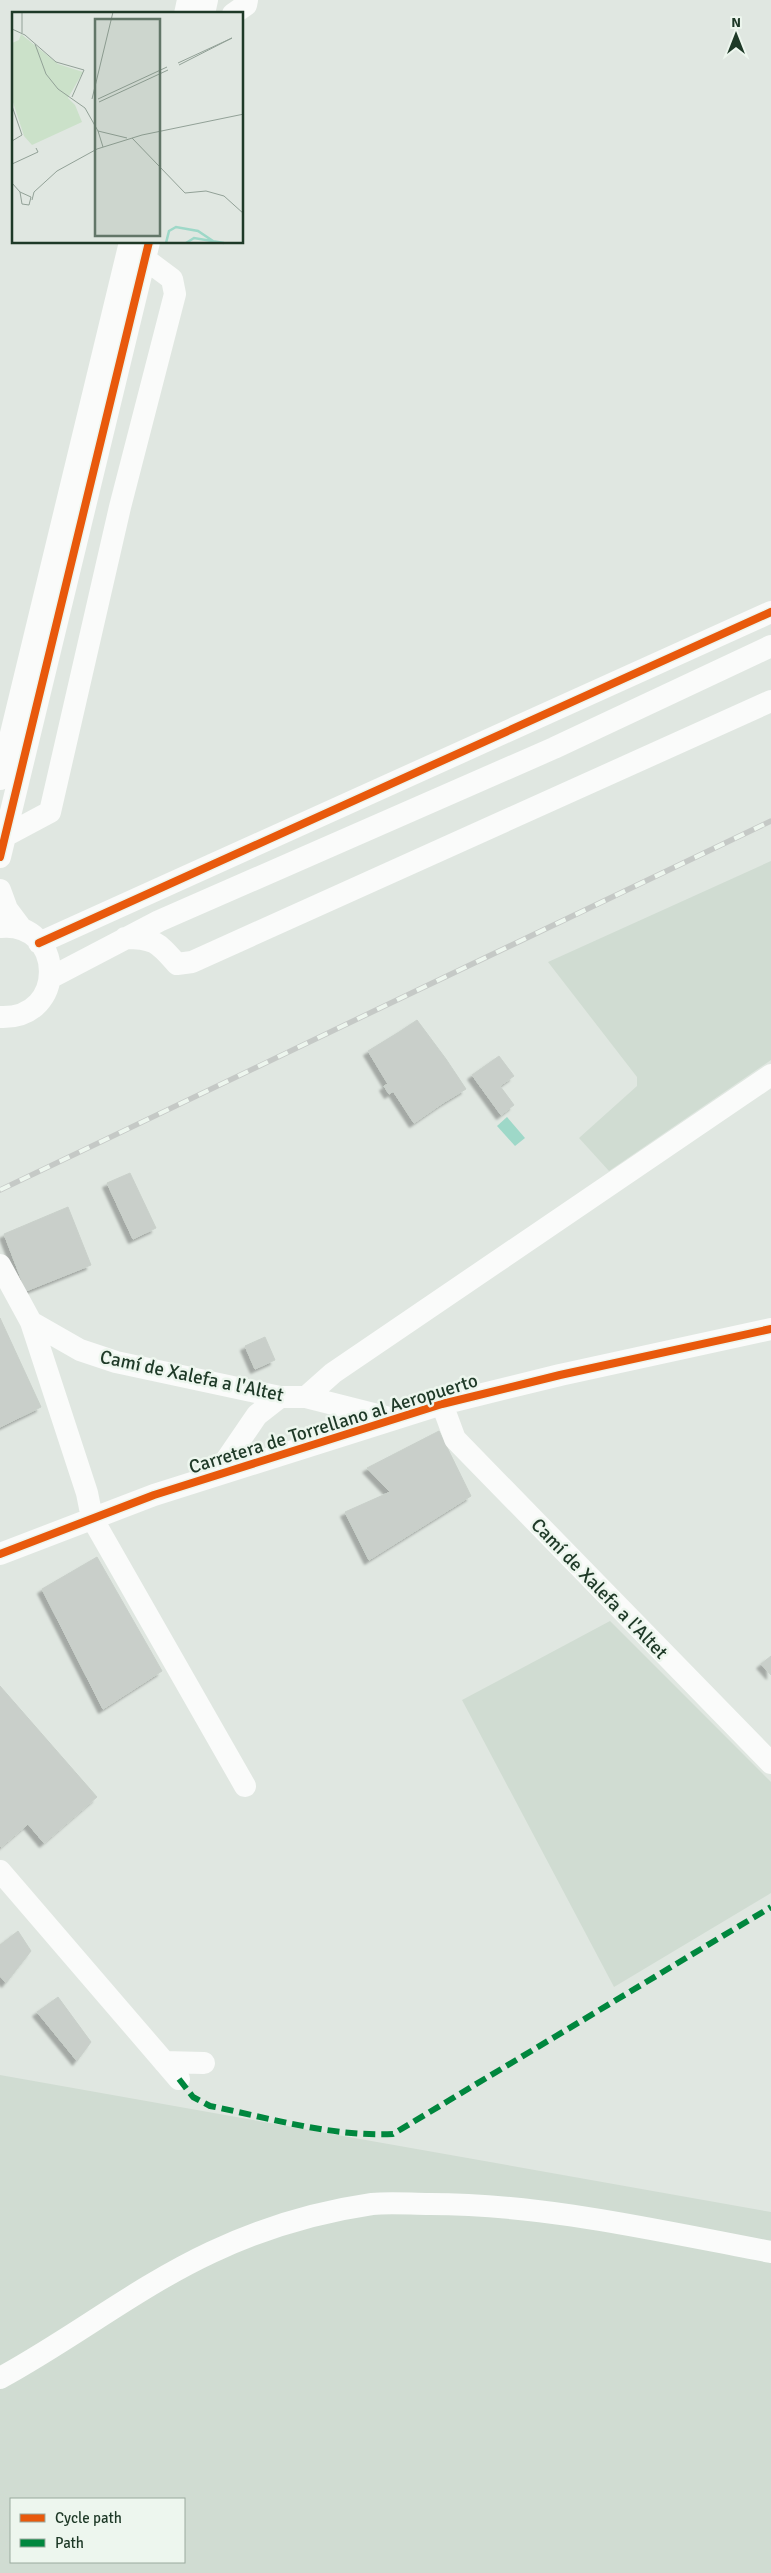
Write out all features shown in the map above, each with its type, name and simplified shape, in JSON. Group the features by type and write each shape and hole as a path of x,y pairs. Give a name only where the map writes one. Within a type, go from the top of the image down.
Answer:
{"street":[{"path":"236,12 246,5 247,0"},
{"path":"0,780 130,244"},
{"path":"2,847 147,251"},
{"path":"2,847 50,812 120,507 175,294 172,279 147,251"},
{"path":"21,933 771,612"},
{"path":"50,978 159,921 554,748 771,646"},
{"path":"125,938 146,938 159,945 177,964 192,962 771,701"},
{"path":"0,890 7,910 21,933 50,963 50,978 46,992 38,1004 25,1013 11,1018 0,1017"},
{"path":"306,1397 333,1373 771,1075"},
{"path":"0,1265 31,1322 87,1493 92,1518 245,1786"},
{"name":"Camí de Xalefa a l'Altet","path":"31,1322 80,1350 116,1362 280,1397 306,1397 393,1419"},
{"name":"Carretera de Torrellano al Aeropuerto","path":"0,1554 154,1494 442,1404 560,1375 771,1329"},
{"path":"216,1475 257,1414 280,1397"},
{"name":"Camí de Xalefa a l'Altet","path":"442,1404 455,1439 771,1763"},
{"path":"0,1871 179,2079"},
{"path":"164,2062 204,2063"},
{"path":"0,2378 28,2363 147,2287 211,2252 281,2223 374,2204 475,2204 598,2220 771,2252"}],"shaded area":[{"path":"771,861 771,1060 609,1171 579,1138 637,1086 637,1077 548,962"},
{"path":"507,1117 525,1138 515,1146 497,1126"},
{"path":"610,1621 771,1782 771,1893 614,1987 462,1700"},
{"path":"0,2075 771,2212 771,2573 0,2573"}],"building":[{"path":"417,1020 446,1059 423,1073 399,1032"},
{"path":"399,1032 423,1073 389,1094 384,1086 388,1084 368,1051"},
{"path":"499,1056 514,1076 500,1086 514,1105 501,1115 472,1075"},
{"path":"446,1059 466,1089 443,1103 423,1073"},
{"path":"423,1073 443,1103 414,1123 393,1091"},
{"path":"130,1173 156,1228 133,1239 107,1183"},
{"path":"68,1207 91,1265 26,1291 4,1234"},
{"path":"0,1318 41,1407 0,1427"},
{"path":"265,1337 275,1360 255,1369 245,1346"},
{"path":"439,1431 471,1496 369,1560 345,1512 390,1492 367,1468"},
{"path":"97,1557 162,1671 103,1709 42,1589"},
{"path":"771,1656 771,1675 761,1664"},
{"path":"0,1686 97,1797 44,1843 28,1824 0,1846"},
{"path":"18,1931 31,1951 6,1983 0,1976 0,1945"},
{"path":"58,1997 91,2042 77,2061 37,2012"}],"railway":[{"path":"0,1190 771,821"}],"marked path":[{"path":"179,2079 193,2097 210,2106 324,2130 347,2133 393,2134 771,1907"}],"cycle path":[{"path":"0,857 149,244"},
{"path":"39,943 771,612"},
{"path":"0,1554 154,1495 442,1404 560,1375 771,1329"}]}
